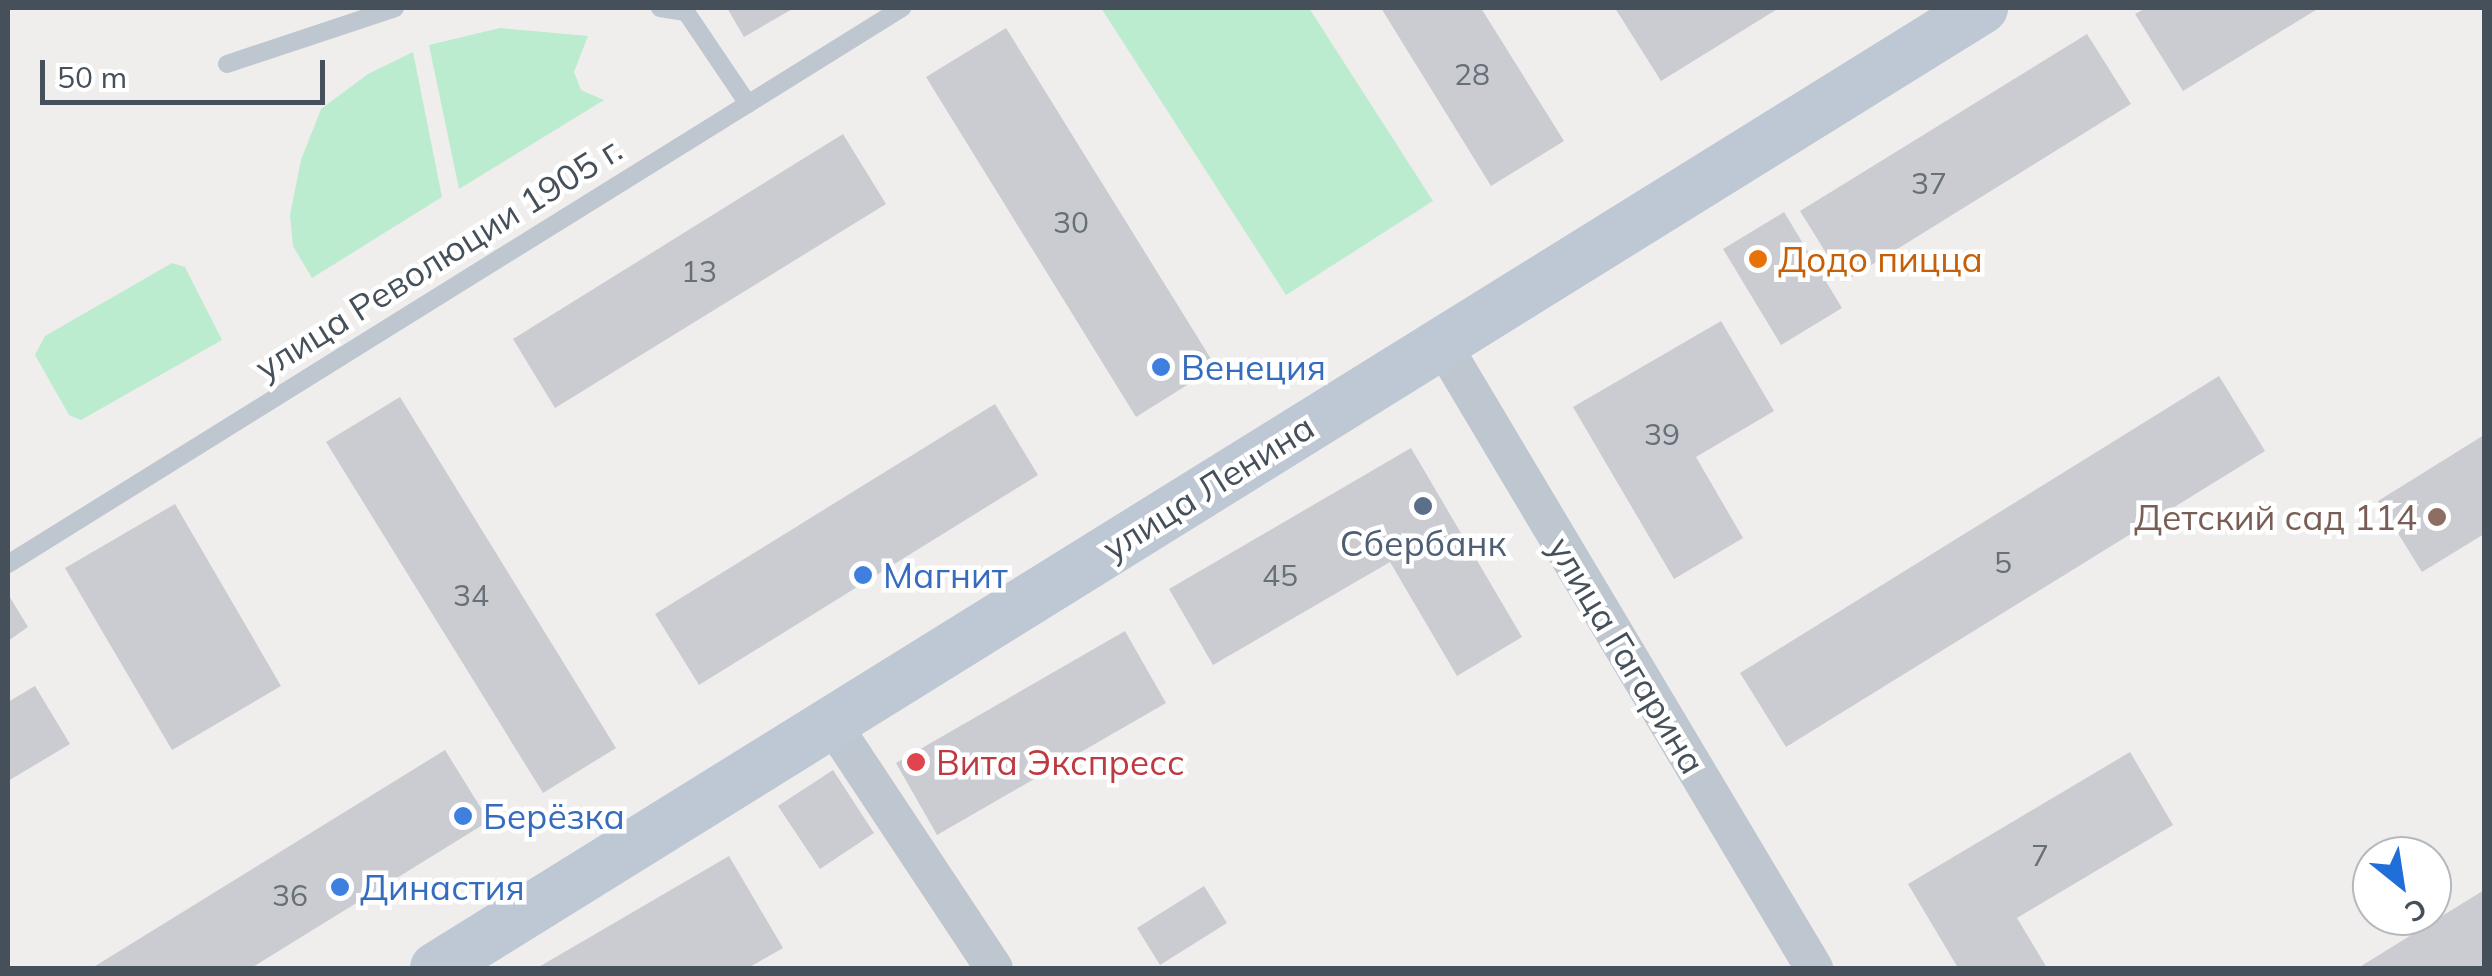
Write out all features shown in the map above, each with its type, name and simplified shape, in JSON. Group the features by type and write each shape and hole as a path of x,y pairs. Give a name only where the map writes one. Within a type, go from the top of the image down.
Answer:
{"street":[{"name":"улица Ленина","path":"436,968 1982,8"},
{"name":"улица Гагарина","path":"1441,342 1814,968"},
{"path":"831,722 994,968"}],"lane":[{"path":"228,64 394,8"},
{"path":"660,8 686,12 748,104"},
{"name":"улица Революции 1905 г.","path":"8,564 902,8"}],"green space":[{"path":"1101,8 1309,8 1433,201 1286,295"},
{"path":"500,28 588,36 574,72 581,90 604,100 459,189 429,45"},
{"path":"413,52 442,197 312,278 293,246 290,215 301,160 321,109 368,74"},
{"path":"172,263 185,267 222,340 81,420 69,415 35,355 45,336"}],"building":[{"path":"727,8 794,8 744,37"},
{"path":"1381,8 1481,8 1564,141 1491,186"},
{"path":"1615,8 1779,8 1661,81"},
{"path":"2146,8 2319,8 2183,91 2135,14"},
{"path":"1006,28 1216,367 1136,417 926,77"},
{"path":"2087,34 2131,104 1844,282 1800,211"},
{"path":"843,134 886,204 555,408 513,339"},
{"path":"1784,212 1842,308 1781,345 1723,249"},
{"path":"1721,321 1774,411 1696,457 1743,538 1674,579 1573,407"},
{"path":"2219,376 2265,451 1786,747 1740,673"},
{"path":"400,397 616,748 543,793 326,442"},
{"path":"995,404 1038,475 699,685 655,614"},
{"name":"Детский сад 114","path":"2484,435 2484,534 2422,572 2378,501"},
{"path":"1411,448 1522,637 1457,676 1390,562 1213,665 1169,589"},
{"path":"175,504 281,686 172,750 65,568"},
{"path":"8,594 28,627 8,641"},
{"path":"1125,631 1166,703 937,835 896,763"},
{"path":"35,686 70,744 8,781 8,702"},
{"path":"445,750 489,821 251,968 92,968"},
{"path":"2130,752 2173,825 2017,918 2047,968 1958,968 1908,884"},
{"path":"833,770 874,833 820,869 778,806"},
{"path":"729,856 783,948 748,968 537,968"},
{"path":"1204,886 1227,923 1160,965 1137,928"},
{"path":"2484,890 2484,968 2358,968 2410,936 2452,936 2452,910"}],"place":[{"name":"Додо пицца","path":"1758,259"},
{"name":"Венеция","path":"1161,367"},
{"name":"Сбербанк","path":"1423,506"},
{"name":"Детский сад 114","path":"2437,517"},
{"name":"Магнит","path":"863,575"},
{"name":"Вита Экспресс","path":"916,762"},
{"name":"Берёзка","path":"463,816"},
{"name":"Династия","path":"340,887"}]}
